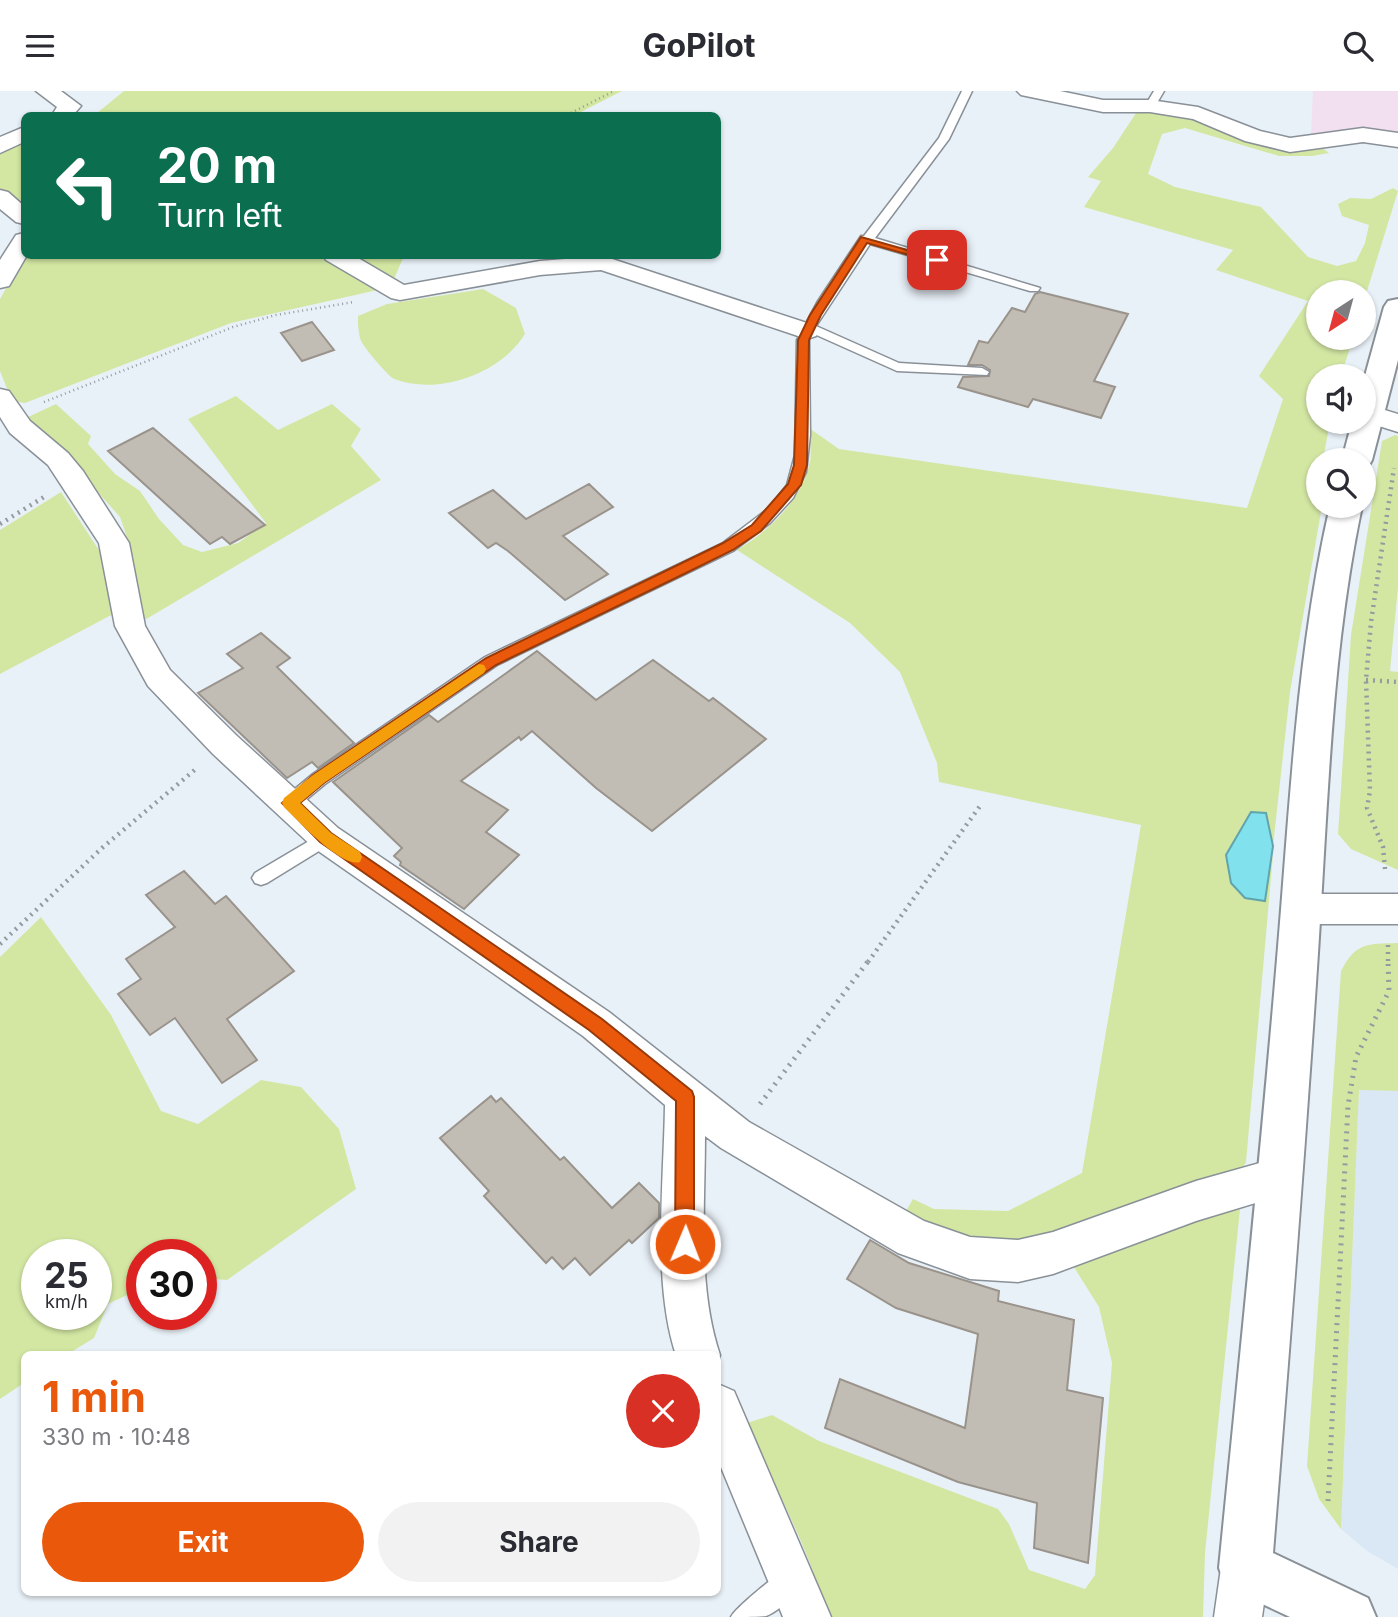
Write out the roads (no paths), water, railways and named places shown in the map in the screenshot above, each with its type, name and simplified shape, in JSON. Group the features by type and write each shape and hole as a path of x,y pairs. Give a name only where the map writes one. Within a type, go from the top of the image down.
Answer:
{"street":[{"path":"47,91 73,112"},
{"path":"1028,91 1103,106 1155,99 1253,136 1290,145 1363,135 1398,140"},
{"path":"0,146 21,136"},
{"path":"0,197 21,214"},
{"path":"0,281 21,245"},
{"path":"342,259 400,293 540,268 603,263 808,329"},
{"path":"1376,388 1395,325"},
{"path":"6,406 20,427 58,459 73,478 114,543 130,626 138,645 159,678 225,745 326,838 596,1024 736,1135 914,1238 970,1258 1018,1261 1053,1253 1196,1201 1281,1177"},
{"path":"1376,416 1398,423"},
{"path":"1344,518 1322,648 1311,747 1302,909 1281,1177 1242,1593 1349,1617"},
{"path":"1302,909 1393,922"},
{"path":"685,1097 684,1272 692,1337 697,1351"},
{"path":"721,1414 799,1598"}],"lane":[{"path":"290,803 318,779 491,661 728,547 756,528 794,485 800,465 803,340 808,329 865,239 944,139 957,119 967,91"},
{"path":"865,239 1034,288"},
{"path":"808,329 897,367 982,372"},
{"path":"261,878 326,838"},
{"path":"743,1617 766,1602 799,1598"}],"water":[{"path":"1251,812 1266,813 1273,846 1265,901 1245,898 1231,883 1226,855"}]}
